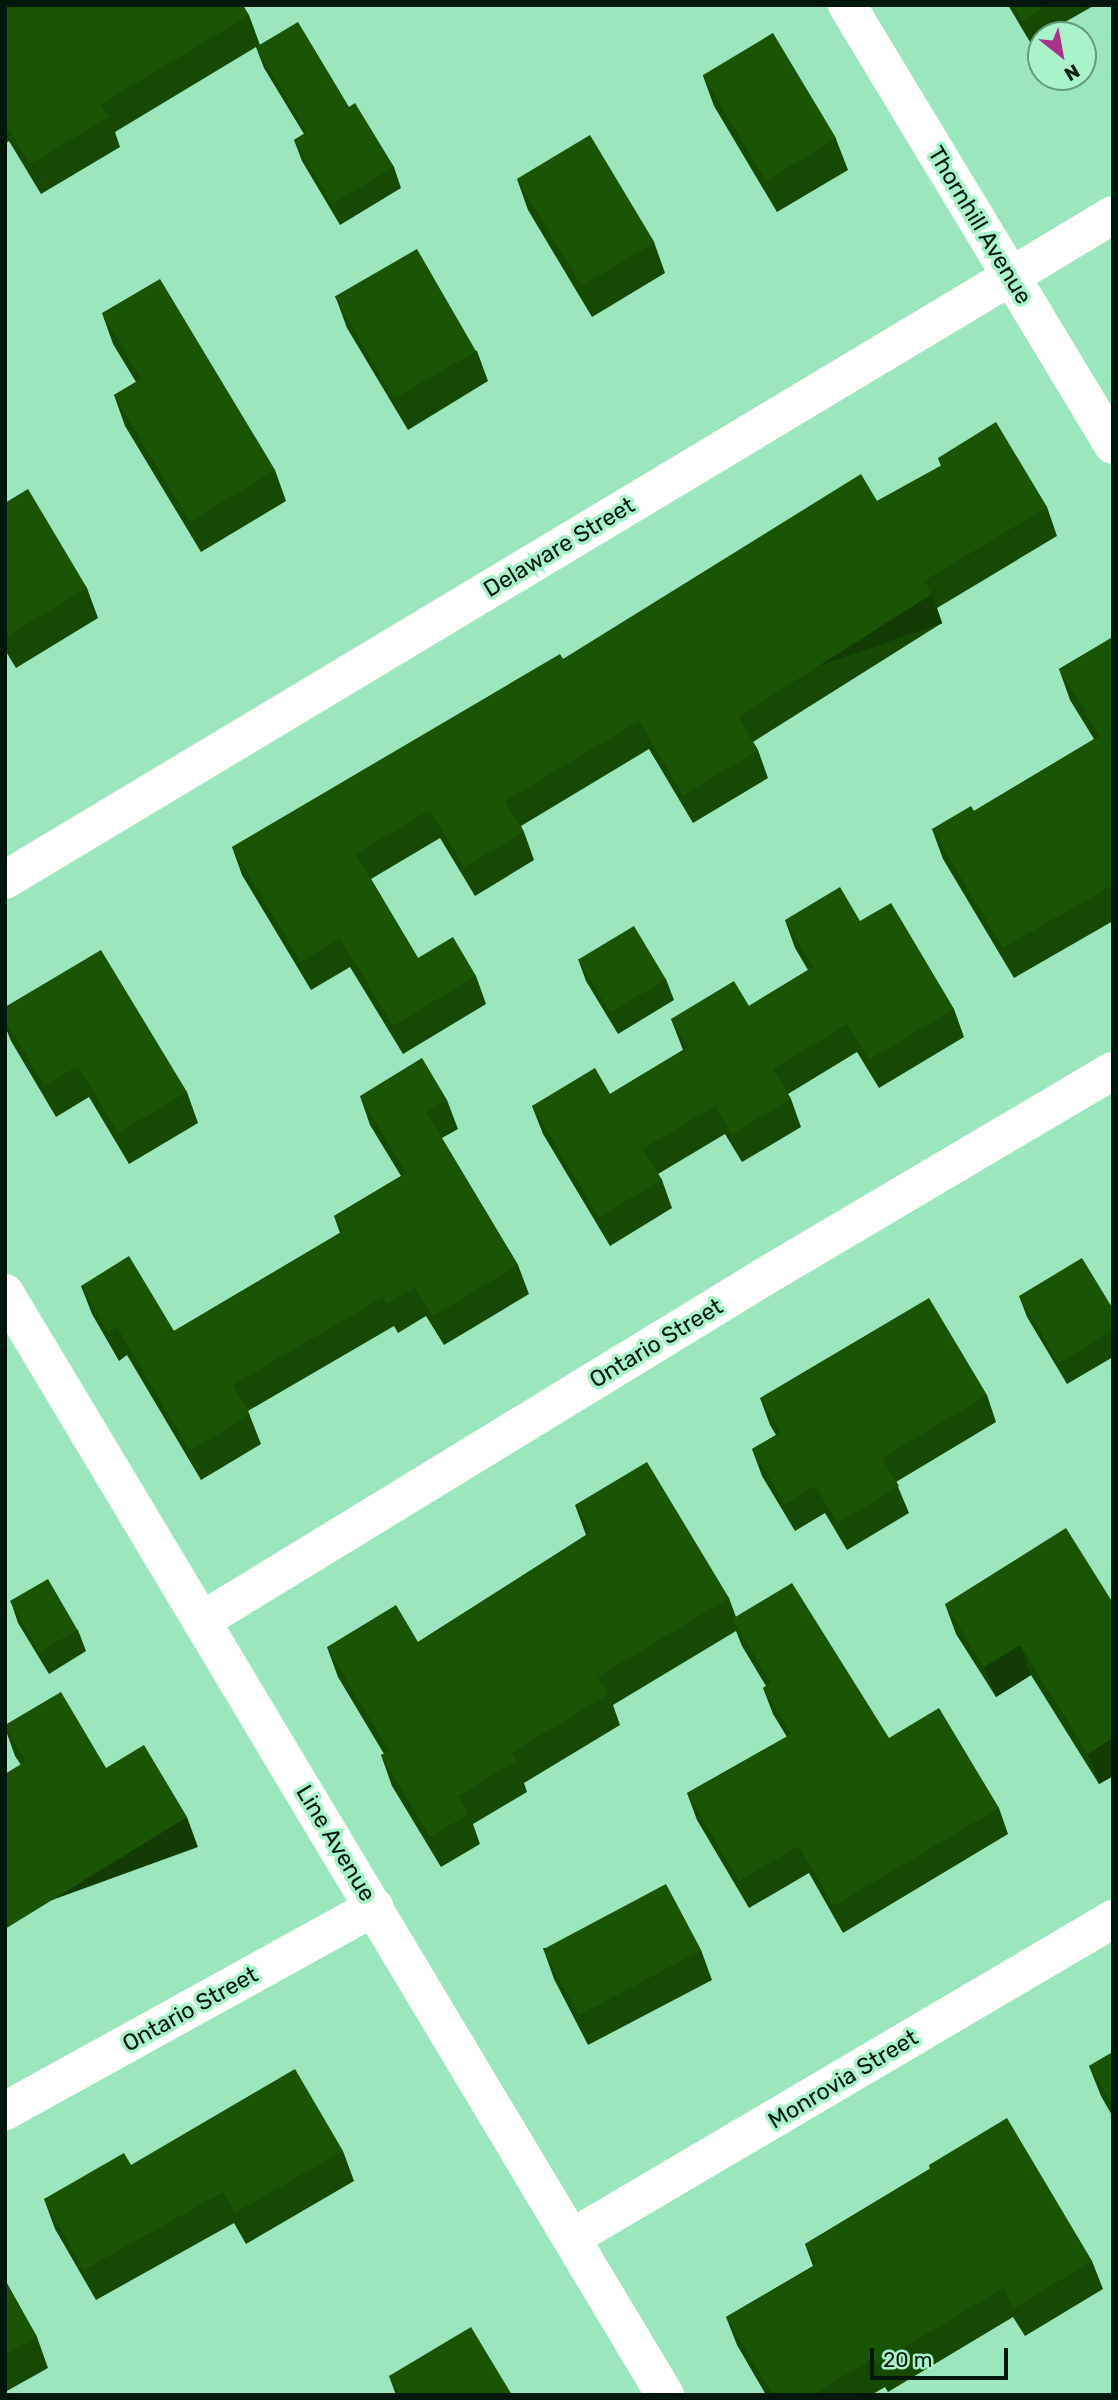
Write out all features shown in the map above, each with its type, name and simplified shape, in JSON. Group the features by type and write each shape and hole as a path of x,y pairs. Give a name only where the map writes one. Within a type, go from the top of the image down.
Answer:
{"street":[{"name":"Thornhill Avenue","path":"847,5 1113,445"},
{"name":"Delaware Street","path":"5,880 1113,215"},
{"name":"Ontario Street","path":"203,1620 752,1284 1113,1071"},
{"name":"Line Avenue","path":"7,1299 203,1620 665,2395"},
{"name":"Ontario Street","path":"5,2111 374,1907"},
{"name":"Monrovia Street","path":"573,2238 1113,1919"}],"building":[{"path":"5,5 243,5 249,15 101,104 109,117 30,164 5,123"},
{"path":"1013,5 1049,5 1022,21"},
{"path":"298,22 349,107 355,103 394,167 332,204 294,140 307,132 256,47"},
{"path":"773,33 836,138 766,181 703,75"},
{"path":"590,135 654,242 582,286 517,179"},
{"path":"417,249 476,351 394,399 335,296"},
{"path":"160,279 275,470 190,522 114,395 141,379 102,313"},
{"path":"996,422 1047,507 924,581 932,594 738,717 758,750 683,795 639,721 505,801 524,832 464,867 430,810 356,854 418,958 453,937 476,976 393,1026 340,938 301,962 232,847 560,654 563,659 861,474 877,501 942,465 938,458"},
{"path":"28,489 87,588 5,637 5,503"},
{"path":"1113,637 1113,885 1003,948 932,829 971,806 974,811 1100,736 1059,669"},
{"path":"840,887 860,921 891,903 954,1009 869,1060 847,1024 773,1069 791,1099 732,1134 715,1106 643,1149 662,1180 599,1217 532,1106 595,1068 610,1094 688,1047 671,1019 734,981 749,1006 813,967 785,920"},
{"path":"634,926 666,979 610,1013 578,959"},
{"path":"101,950 187,1092 118,1133 78,1066 45,1086 5,1020 5,1007"},
{"path":"422,1058 447,1100 426,1112 518,1265 433,1316 415,1287 387,1304 383,1297 233,1385 250,1415 190,1451 117,1327 108,1332 81,1286 129,1256 174,1331 343,1231 334,1216 406,1173 360,1096"},
{"path":"1082,1258 1113,1309 1113,1330 1059,1363 1019,1296"},
{"path":"929,1298 987,1395 882,1458 899,1486 838,1523 815,1486 785,1504 752,1449 781,1432 760,1398"},
{"path":"647,1462 729,1598 598,1677 609,1694 511,1753 516,1761 458,1796 469,1814 430,1837 381,1755 389,1751 327,1647 396,1605 418,1642 591,1532 575,1505"},
{"path":"1066,1528 1113,1603 1113,1738 1088,1754 1020,1645 984,1667 945,1604"},
{"path":"48,1579 78,1630 39,1652 10,1601"},
{"path":"792,1583 889,1738 939,1708 999,1808 833,1906 799,1846 739,1881 687,1793 791,1734 763,1688 771,1683 732,1619"},
{"path":"61,1692 106,1768 144,1745 187,1817 5,1929 5,1774 26,1761 5,1725"},
{"path":"666,1884 701,1950 578,2015 543,1949"},
{"path":"1113,2052 1113,2105 1089,2066"},
{"path":"295,2069 343,2151 235,2213 223,2192 84,2270 44,2199 124,2153 131,2165"},
{"path":"1007,2118 1092,2261 1014,2308 1003,2288 877,2364 874,2358 812,2395 773,2395 726,2317 817,2264 805,2244 931,2168 929,2165"},
{"path":"5,2280 37,2337 5,2355"},
{"path":"471,2327 512,2395 400,2395 389,2376"}]}
